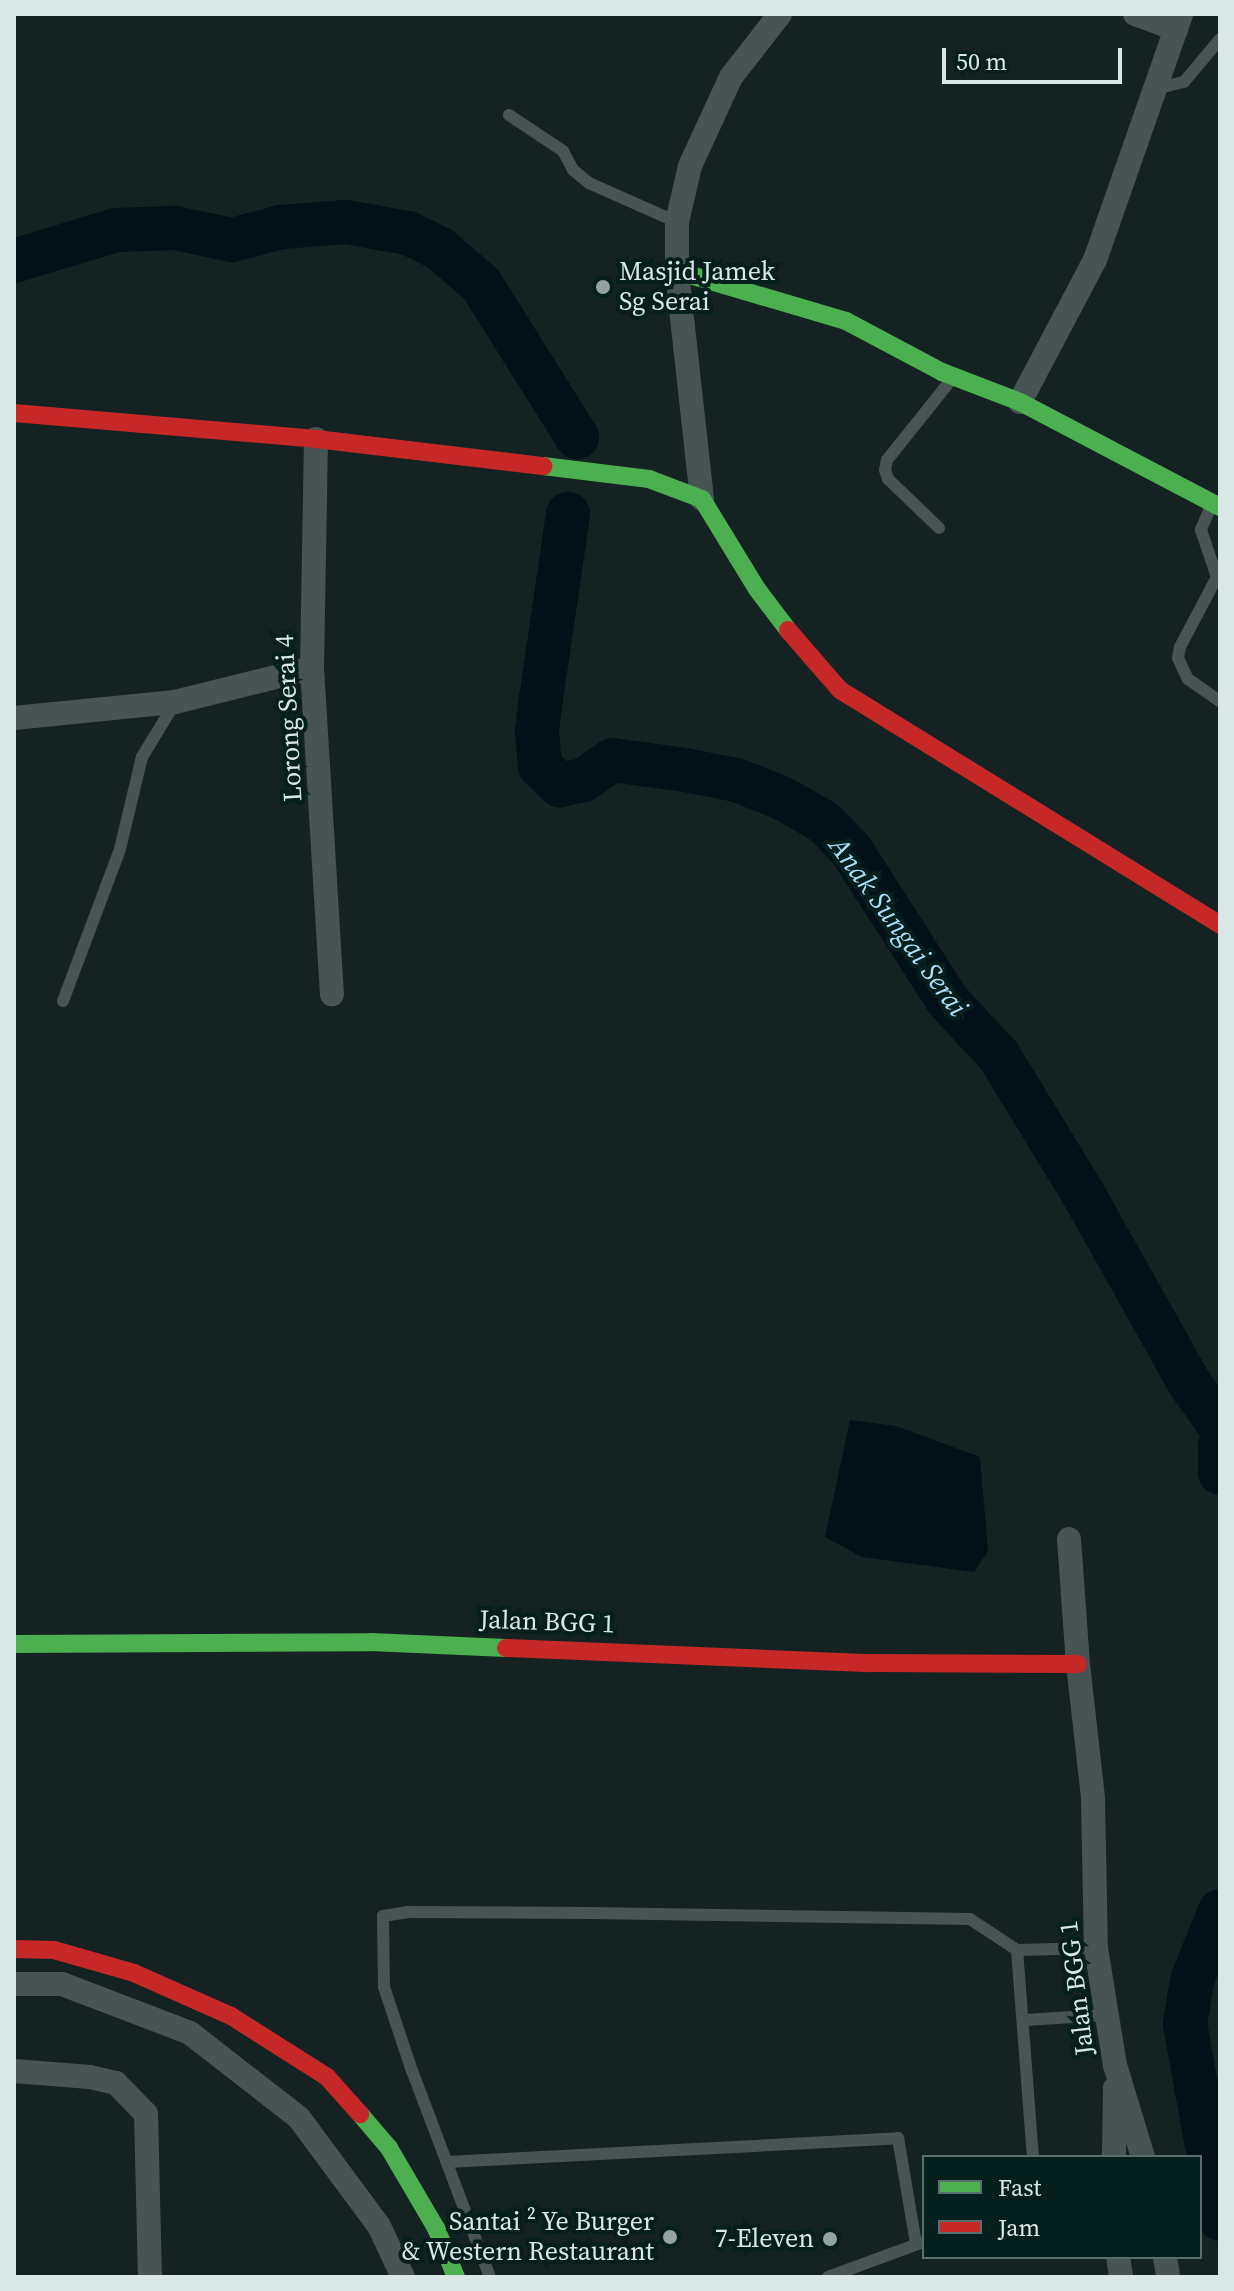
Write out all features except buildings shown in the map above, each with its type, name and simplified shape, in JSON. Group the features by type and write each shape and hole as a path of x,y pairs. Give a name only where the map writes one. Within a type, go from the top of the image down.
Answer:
{"street":[{"path":"780,14 731,77 690,166 677,222 677,271 702,499 757,589 810,659 840,690 1220,925"},
{"path":"1020,402 1095,260 1178,22 1135,14"},
{"path":"677,271 846,321 954,376 1020,402 1216,504"},
{"path":"14,413 316,439 649,479 702,499"},
{"name":"Lorong Serai 4","path":"316,439 312,668 332,994"},
{"path":"14,718 175,702 312,668"},
{"name":"Jalan BGG 1","path":"1069,1539 1078,1664 1093,1798 1096,1948 1115,2065 1142,2155"},
{"name":"Jalan BGG 1","path":"14,1644 371,1642 871,1663 1078,1664"},
{"path":"14,1949 54,1950 134,1973 231,2016 327,2077 389,2148 436,2228 456,2277"},
{"path":"14,1984 62,1984 190,2033 299,2118 379,2226 403,2277"},
{"name":"Jalan BGG 1","path":"1114,2155 1115,2065"},
{"path":"14,2071 90,2077 116,2083 146,2114 150,2277"}],"lane":[{"path":"1155,89 1184,82 1220,39"},
{"path":"509,115 563,151 573,170 589,183 677,222"},
{"path":"939,528 888,479 885,470 887,460 954,376"},
{"path":"1216,504 1201,530 1217,577 1180,647 1178,658 1188,679 1220,701"},
{"path":"63,1001 120,849 142,757 175,702"},
{"path":"490,2277 384,1987 383,1916 407,1912 970,1919 1017,1950 1096,1948"},
{"path":"1017,1950 1025,2020 1033,2155"},
{"path":"1025,2020 1105,2015"},
{"path":"447,2162 898,2138 920,2243 828,2277"}],"shaded area":[{"path":"850,1420 896,1426 980,1457 988,1551 974,1572 862,1557 825,1537"}],"waterway":[{"name":"Anak Sungai Serai","path":"14,261 116,230 175,228 232,240 281,227 346,222 408,233 439,248 481,284 577,437"},
{"name":"Anak Sungai Serai","path":"568,514 537,732 540,766 560,785 583,780 613,760 736,780 782,798 824,822 851,850 948,1001 999,1056 1085,1197 1190,1384 1220,1426"},
{"path":"1220,1445 1220,1473"},
{"path":"1220,1911 1192,1980 1185,2024 1220,2219"}],"traffic: fast":[{"path":"677,271 846,321 942,372 1020,402 1220,507"},
{"path":"543,466 649,479 702,499 757,589 788,630"},
{"path":"14,1644 371,1642 506,1648"},
{"path":"360,2114 389,2148 436,2228 456,2277"}],"traffic: jam":[{"path":"14,413 316,439 543,466"},
{"path":"788,630 840,690 1220,925"},
{"path":"506,1648 871,1663 1078,1664"},
{"path":"14,1949 54,1950 134,1973 231,2016 327,2077 360,2114"}],"place":[{"name":"Masjid Jamek Sg Serai","path":"603,287"},
{"name":"Santai ² Ye Burger & Western Restaurant","path":"670,2237"},
{"name":"7-Eleven","path":"830,2239"}]}
